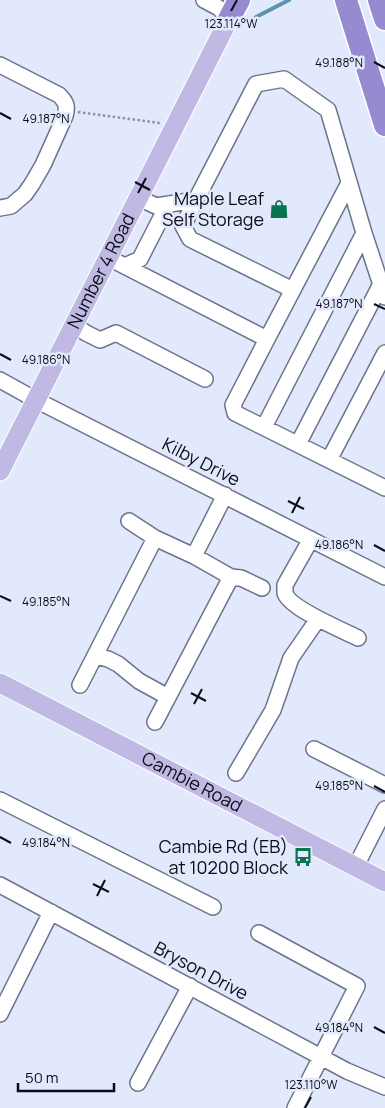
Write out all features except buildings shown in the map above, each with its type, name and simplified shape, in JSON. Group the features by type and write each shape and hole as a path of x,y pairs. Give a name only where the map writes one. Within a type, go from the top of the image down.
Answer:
{"highway":[{"path":"346,0 385,126"},
{"path":"379,0 385,19"}],"main road":[{"name":"Number 4 Road","path":"0,470 74,325 117,262 139,198 234,10"},
{"name":"Cambie Road","path":"0,683 385,882"}],"street":[{"path":"204,0 219,8 234,10"},
{"path":"0,65 59,95 65,101 68,108 43,166 32,184 25,194 11,206 0,208"},
{"path":"293,290 190,239 182,226 256,84 284,79 328,110 383,291 298,444"},
{"path":"349,183 233,405 236,413 385,488"},
{"path":"139,198 156,206 196,200"},
{"path":"117,262 140,259 168,204"},
{"path":"264,427 364,233"},
{"path":"117,262 267,339"},
{"path":"74,325 100,340 116,333 206,379"},
{"path":"329,460 385,352"},
{"name":"Kilby Drive","path":"0,380 385,577"},
{"path":"194,556 225,495"},
{"path":"129,521 155,538 194,556 231,577 241,578 262,588"},
{"path":"80,685 155,538"},
{"path":"311,539 285,585 285,594 290,600 318,619 358,638"},
{"path":"155,722 231,577"},
{"path":"236,773 273,710 292,658 318,619"},
{"path":"95,656 118,664 140,681 168,697"},
{"path":"314,749 385,785"},
{"path":"0,800 213,907"},
{"path":"356,866 385,809"},
{"name":"Bryson Drive","path":"0,885 347,1071 385,1087"},
{"path":"0,1014 51,912"},
{"path":"259,933 357,986 295,1108"},
{"path":"138,1083 190,986"}],"path":[{"path":"67,111 162,123"}],"waterway":[{"path":"256,17 289,0"}],"place":[{"name":"Maple Leaf Self Storage","path":"279,209"},
{"name":"Cambie Rd (EB) at 10200 Block","path":"303,857"}]}
